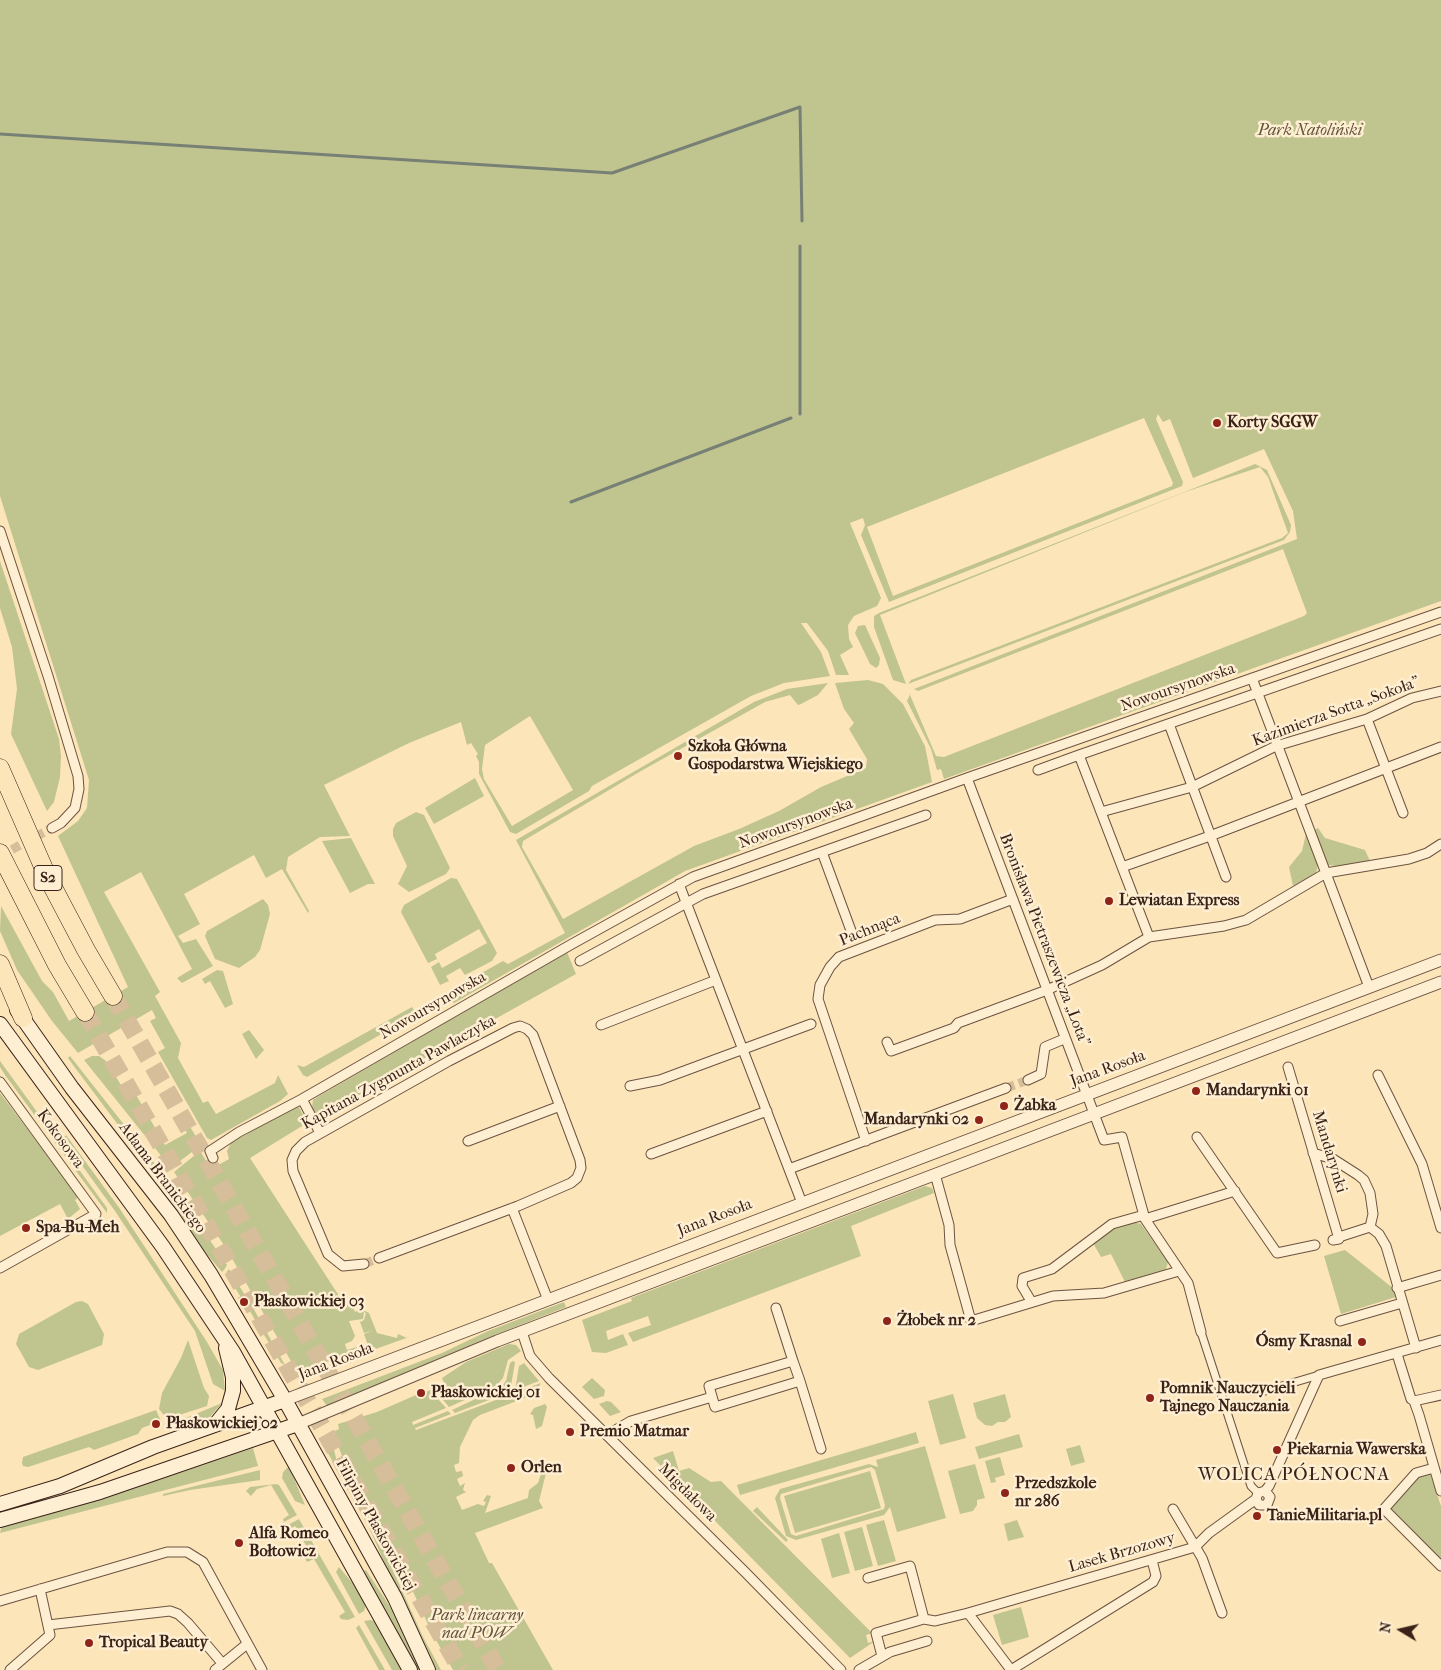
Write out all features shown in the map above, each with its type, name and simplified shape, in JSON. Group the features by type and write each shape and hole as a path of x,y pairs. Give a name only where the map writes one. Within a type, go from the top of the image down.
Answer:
{"highway":[{"name":"S2","path":"0,768 48,878 113,996"},
{"name":"S2","path":"0,853 57,964 85,1012"},
{"path":"0,964 22,1018"}],"main road":[{"name":"Adama Branickiego","path":"0,984 82,1102 176,1222 230,1307 285,1400"},
{"path":"0,1024 163,1247 222,1336 278,1431 410,1670"},
{"path":"214,1426 228,1409 234,1387 222,1336"},
{"name":"Jana Rosoła","path":"0,1504 91,1474 153,1447 285,1400"},
{"name":"Filipiny Płaskowickiej","path":"285,1400 395,1598 428,1670"},
{"path":"0,1520 100,1492 298,1424"}],"street":[{"path":"0,531 78,776 80,789 75,808 61,823 52,828"},
{"name":"Nowoursynowska","path":"213,1158 210,1151 239,1132 302,1099 693,877 967,778 1441,612"},
{"path":"1038,770 1441,629"},
{"path":"1252,678 1256,694 1369,987"},
{"name":"Kazimierza Sotta „Sokoła”","path":"1101,812 1192,787 1276,746 1368,719 1412,698 1441,691"},
{"path":"1368,719 1403,813"},
{"path":"1169,724 1226,877"},
{"path":"1122,867 1210,836 1441,747"},
{"path":"1079,755 1149,937"},
{"name":"Bronisława Pietraszewicza „Lota”","path":"967,778 1064,1039 1104,1140 1122,1137 1145,1217"},
{"path":"580,961 686,902 926,815"},
{"path":"887,1042 891,1051 1047,990 1102,965 1149,937 1224,926 1246,920 1326,873 1408,859 1427,853 1441,844"},
{"path":"822,852 853,936"},
{"path":"679,884 802,1203"},
{"name":"Pachnąca","path":"866,1141 818,999 820,985 830,967 839,957 935,920 960,919 1013,899"},
{"name":"Jana Rosoła","path":"285,1400 1088,1096 1441,960"},
{"path":"601,1025 716,980"},
{"path":"298,1424 522,1332 1441,982"},
{"path":"630,1086 660,1080 811,1024"},
{"name":"Kapitana Zygmunta Pawlaczyka","path":"364,1264 343,1266 328,1254 293,1171 292,1160 299,1146 449,1061 513,1028 520,1026 527,1028 533,1035 580,1160 579,1175 571,1184 379,1258"},
{"path":"1028,1080 1041,1074 1045,1047 1064,1039"},
{"name":"Mandarynki","path":"1288,1067 1336,1238 1370,1227"},
{"path":"1378,1075 1422,1164 1441,1228"},
{"name":"Kokosowa","path":"0,1082 96,1214 0,1268"},
{"path":"789,1169 1006,1088"},
{"path":"302,1099 320,1133"},
{"path":"468,1141 560,1106"},
{"path":"651,1154 767,1111"},
{"path":"1197,1138 1277,1253 1315,1245"},
{"path":"1313,1153 1339,1163 1364,1180 1372,1204 1373,1214 1370,1227 1383,1240 1416,1348"},
{"path":"935,1174 949,1225 950,1245 971,1321 1053,1296 1104,1292 1178,1270"},
{"path":"1031,1302 1022,1286 1023,1278 1052,1269 1112,1224 1145,1217 1235,1191"},
{"path":"512,1208 548,1300"},
{"path":"1145,1217 1188,1283 1202,1336 1252,1486 1260,1494 1270,1497 1268,1509"},
{"path":"1397,1288 1441,1275"},
{"path":"1340,1321 1402,1303"},
{"path":"776,1308 821,1449"},
{"name":"Migdałowa","path":"522,1332 527,1350 536,1364 841,1670"},
{"path":"1221,1390 1265,1391 1441,1340"},
{"path":"1397,1354 1411,1399 1414,1401 1441,1491"},
{"path":"793,1360 709,1386 712,1397 716,1407 800,1381"},
{"name":"Lasek Brzozowy","path":"882,1656 876,1633 924,1619 935,1621 1195,1547 1209,1533 1270,1486 1319,1375"},
{"path":"1414,1401 1441,1395"},
{"path":"607,1435 632,1421 712,1397"},
{"path":"1434,1468 1416,1473 1381,1508 1441,1566"},
{"path":"1173,1509 1207,1570 1222,1613"},
{"path":"0,1601 167,1552 187,1552 203,1562 262,1670"},
{"path":"968,1612 1011,1670 1153,1582 1156,1576 1152,1560"},
{"path":"868,1578 910,1566 924,1619"},
{"path":"10,1670 48,1638 48,1625 40,1589"},
{"path":"48,1625 164,1611 172,1612 178,1614 188,1623 222,1663"},
{"path":"859,1670 882,1656 927,1641"},
{"path":"215,1670 247,1644"}],"green space":[{"name":"Park Natoliński","path":"0,0 1441,0 1441,601 944,779 941,769 937,770 931,749 907,701 912,690 910,695 936,756 944,757 1304,616 1307,613 1283,549 918,691 914,689 1297,539 1293,511 1264,449 1193,478 1170,419 1163,422 1158,414 1156,419 1183,482 1182,486 889,602 861,535 865,525 863,518 850,523 881,598 877,606 854,616 848,625 849,639 853,647 840,655 849,675 836,675 828,651 807,623 801,623 821,652 830,676 784,683 751,696 592,786 589,791 516,834 510,832 479,774 479,762 476,756 478,754 471,743 467,745 461,722 409,743 324,785 350,836 320,837 288,857 286,870 309,911 308,913 282,869 266,878 254,855 184,894 200,924 178,936 183,943 196,939 213,966 182,983 177,978 192,969 141,872 104,892 160,992 155,996 181,1043 178,1058 203,1103 208,1101 216,1114 275,1083 278,1075 288,1094 280,1101 211,1140 207,1138 158,1052 165,1048 150,1021 156,1018 152,1010 78,1053 52,1021 17,970 0,931 1,906 42,981 53,992 69,1021 128,987 58,836 78,821 87,808 89,780 0,496","holes":["1144,418 1173,483 1172,486 893,596 867,527","530,716 573,790 512,826 484,779 482,769 485,745"]},
{"path":"1255,464 1267,470 1291,525 1290,532 1284,540 908,684 911,680 1282,538 1288,533 1268,477 1260,467 1185,492 880,615 906,684 893,680 874,627 874,616 879,613"},
{"path":"0,561 59,739 61,756 60,777 54,802 47,811 11,734 17,689 12,647 0,608"},
{"path":"865,625 880,658 879,665 876,668 870,664 855,633 858,626"},
{"path":"868,680 883,684 903,704 925,746 932,782 685,871 454,1003 450,1000 449,991 503,961 508,964 565,933 516,840 754,702 787,689 828,683 818,695 798,705 790,695 765,702 641,771 523,841 522,847 563,919 694,846 779,811 821,787 866,768 867,759 849,729 854,723 844,709 835,683"},
{"path":"475,778 484,796 434,824 425,808"},
{"path":"416,812 424,815 450,868 446,874 409,892 398,884 407,866 393,836 393,829 396,823"},
{"path":"1318,828 1325,838 1365,850 1370,861 1337,866 1318,864 1316,874 1293,886 1289,867 1302,851 1306,834"},
{"path":"351,838 375,884 368,884 350,893 322,841"},
{"path":"451,878 457,879 497,953 492,961 465,975 460,968 446,976 449,981 440,985 431,967 439,962 442,968 487,943 479,929 435,954 437,959 428,963 401,912 404,905"},
{"path":"263,899 268,905 270,914 260,950 255,957 239,968 215,959 205,936 207,931"},
{"path":"567,952 576,974 319,1117 312,1108 313,1100 319,1096"},
{"path":"217,970 223,971 233,1004 225,1008 210,981 205,984 202,979"},
{"path":"412,1007 416,1014 307,1077 303,1075 297,1065 304,1067"},
{"path":"249,1030 264,1050 256,1059 242,1034"},
{"path":"70,1056 174,1188 227,1265 222,1272 204,1251 146,1162 68,1058"},
{"path":"92,1056 99,1056 106,1061 121,1085 128,1081 165,1145 187,1133 184,1128 189,1125 201,1145 171,1168 84,1060"},
{"path":"0,1061 107,1208 107,1213 5,1075 0,1067"},
{"path":"0,1093 79,1197 75,1200 80,1209 68,1219 60,1204 0,1236"},
{"path":"298,1105 307,1123 250,1158 341,1299 350,1301 355,1312 361,1309 369,1313 377,1333 397,1338 398,1334 407,1338 370,1351 364,1334 372,1331 364,1333 360,1322 364,1320 366,1313 364,1312 363,1319 349,1321 355,1336 352,1341 345,1344 347,1350 357,1347 363,1354 343,1356 305,1370 292,1363 226,1248 174,1172 200,1151 211,1169 229,1159 227,1151 231,1143"},
{"path":"66,1135 120,1209 207,1342 223,1370 225,1391 213,1384 195,1331 115,1211 63,1139"},
{"path":"925,1186 932,1188 934,1193 851,1226 861,1256 633,1342 628,1333 651,1325 648,1316 606,1331 608,1340 623,1334 628,1345 606,1353 592,1352 582,1320 632,1301 631,1298"},
{"path":"1134,1222 1141,1224 1168,1262 1166,1269 1161,1272 1125,1282 1111,1254 1101,1257 1093,1243 1116,1226"},
{"path":"1345,1250 1394,1289 1396,1297 1341,1314 1324,1256"},
{"path":"229,1269 246,1297 242,1299 226,1273"},
{"path":"82,1301 88,1304 104,1334 102,1345 38,1370 29,1367 16,1344 19,1334 76,1302"},
{"path":"564,1302 566,1307 487,1338 327,1406 322,1399 442,1353 488,1331"},
{"path":"252,1306 285,1365 281,1363 248,1308"},
{"path":"188,1340 204,1388 209,1396 207,1406 167,1419 159,1409 162,1393 181,1358"},
{"path":"509,1344 516,1345 521,1351 508,1360 503,1378 496,1386 449,1407 433,1388 444,1383 442,1378 466,1362"},
{"path":"344,1360 355,1361 311,1377 309,1373"},
{"path":"515,1362 510,1392 455,1413 452,1410 501,1387 506,1381 510,1363"},
{"path":"524,1363 539,1381 515,1390 519,1366"},
{"path":"592,1378 605,1390 604,1396 594,1399 582,1387"},
{"name":"Park linearny nad POW","path":"541,1383 535,1394 480,1415 473,1420 460,1447 459,1463 454,1465 456,1472 462,1471 463,1476 457,1479 460,1486 465,1483 463,1490 466,1492 456,1497 462,1510 478,1504 484,1506 486,1502 483,1501 487,1495 491,1496 485,1513 528,1498 529,1490 538,1483 543,1468 545,1468 544,1473 546,1473 539,1501 543,1508 475,1533 489,1563 492,1563 553,1670 453,1670 432,1633 387,1535 382,1532 342,1456 333,1432 339,1429 338,1424 377,1412 430,1390 446,1408 412,1422 413,1425 448,1411 451,1414 415,1428 416,1430"},
{"path":"953,1394 966,1438 940,1445 928,1401"},
{"path":"1005,1394 1011,1417 1005,1422 998,1422 992,1426 985,1425 977,1418 973,1403"},
{"path":"607,1401 611,1402 621,1412 610,1416 599,1404"},
{"path":"222,1403 209,1418 182,1424 186,1418"},
{"path":"545,1404 547,1407 542,1426 536,1429 533,1415 530,1414 534,1408"},
{"path":"156,1410 161,1421 142,1428 138,1434 94,1450 89,1447 28,1467 23,1466 23,1457"},
{"path":"916,1432 919,1443 740,1495 737,1485"},
{"path":"1019,1434 1023,1447 979,1459 975,1447"},
{"path":"332,1442 336,1458 368,1515 423,1637 441,1670 432,1670 366,1521 324,1446"},
{"path":"1080,1445 1085,1462 1071,1466 1066,1449"},
{"path":"925,1446 946,1518 897,1532 890,1507 884,1515 796,1540 786,1536 775,1498 780,1489 869,1464 878,1467 876,1460","holes":["871,1467 875,1470 885,1505 884,1509 796,1536 791,1534 780,1498 781,1494"]},
{"path":"253,1448 258,1466 0,1533 2,1525 108,1497"},
{"path":"673,1451 679,1471 689,1468 711,1482 721,1481 872,1633 866,1635 868,1643 875,1641 850,1658 653,1458"},
{"path":"1000,1457 1005,1475 995,1478 996,1482 991,1483 985,1461"},
{"path":"975,1464 985,1498 977,1500 977,1505 973,1511 960,1514 948,1471"},
{"path":"289,1466 305,1505 295,1501 282,1478 283,1472"},
{"path":"260,1470 260,1480 190,1490 163,1496 163,1494"},
{"path":"870,1471 881,1508 795,1533 784,1496"},
{"path":"1430,1473 1441,1506 1441,1562 1392,1512 1391,1506 1420,1474"},
{"path":"276,1484 279,1485 297,1515 284,1522 283,1519 289,1515 271,1485 257,1489 251,1496 246,1491 250,1487"},
{"path":"757,1507 788,1540 786,1542 753,1511"},
{"path":"299,1519 355,1617 348,1620 341,1619 339,1616 345,1612 314,1559 307,1562 302,1553 308,1549 295,1526 288,1530 286,1526"},
{"path":"884,1520 896,1561 878,1566 866,1525"},
{"path":"1017,1520 1024,1537 1008,1541 1004,1524"},
{"path":"862,1527 873,1566 855,1571 844,1532"},
{"path":"839,1533 850,1573 832,1578 821,1539"},
{"path":"339,1567 355,1586 366,1604 364,1611 359,1614 336,1572"},
{"path":"366,1570 400,1622 423,1670 415,1670 364,1571"},
{"path":"1021,1607 1029,1637 1002,1645 993,1615"},
{"path":"371,1620 377,1623 403,1670 392,1670 364,1621"},
{"path":"359,1625 385,1670 379,1670 356,1628"}],"waterway":[{"path":"0,134 612,173 800,107 802,221"},
{"path":"800,246 800,414"},
{"path":"571,502 791,418"}],"tunnel":[{"path":"0,856 52,828"},
{"path":"113,996 498,1670"},
{"path":"85,1012 461,1670"},
{"path":"1006,1088 1028,1080"},
{"path":"364,1264 379,1258"}],"place":[{"name":"Korty SGGW","path":"1217,423"},
{"name":"Szkoła Główna Gospodarstwa Wiejskiego","path":"678,756"},
{"name":"Lewiatan Express","path":"1109,901"},
{"name":"Mandarynki 01","path":"1196,1091"},
{"name":"Żabka","path":"1004,1106"},
{"name":"Mandarynki 02","path":"979,1120"},
{"name":"Spa-Bu-Meh","path":"26,1228"},
{"name":"Płaskowickiej 03","path":"244,1302"},
{"name":"Żłobek nr 2","path":"887,1321"},
{"name":"Ósmy Krasnal","path":"1362,1342"},
{"name":"Płaskowickiej 01","path":"421,1393"},
{"name":"Pomnik Nauczycieli Tajnego Nauczania","path":"1150,1398"},
{"name":"Płaskowickiej 02","path":"156,1424"},
{"name":"Premio Matmar","path":"570,1432"},
{"name":"Piekarnia Wawerska","path":"1277,1450"},
{"name":"Orlen","path":"511,1468"},
{"name":"Przedszkole nr 286","path":"1005,1493"},
{"name":"TanieMilitaria.pl","path":"1257,1516"},
{"name":"Alfa Romeo Bołtowicz","path":"239,1543"},
{"name":"Tropical Beauty","path":"89,1643"}],"district":[{"name":"WOLICA PÓŁNOCNA","path":"1294,1476"}]}
